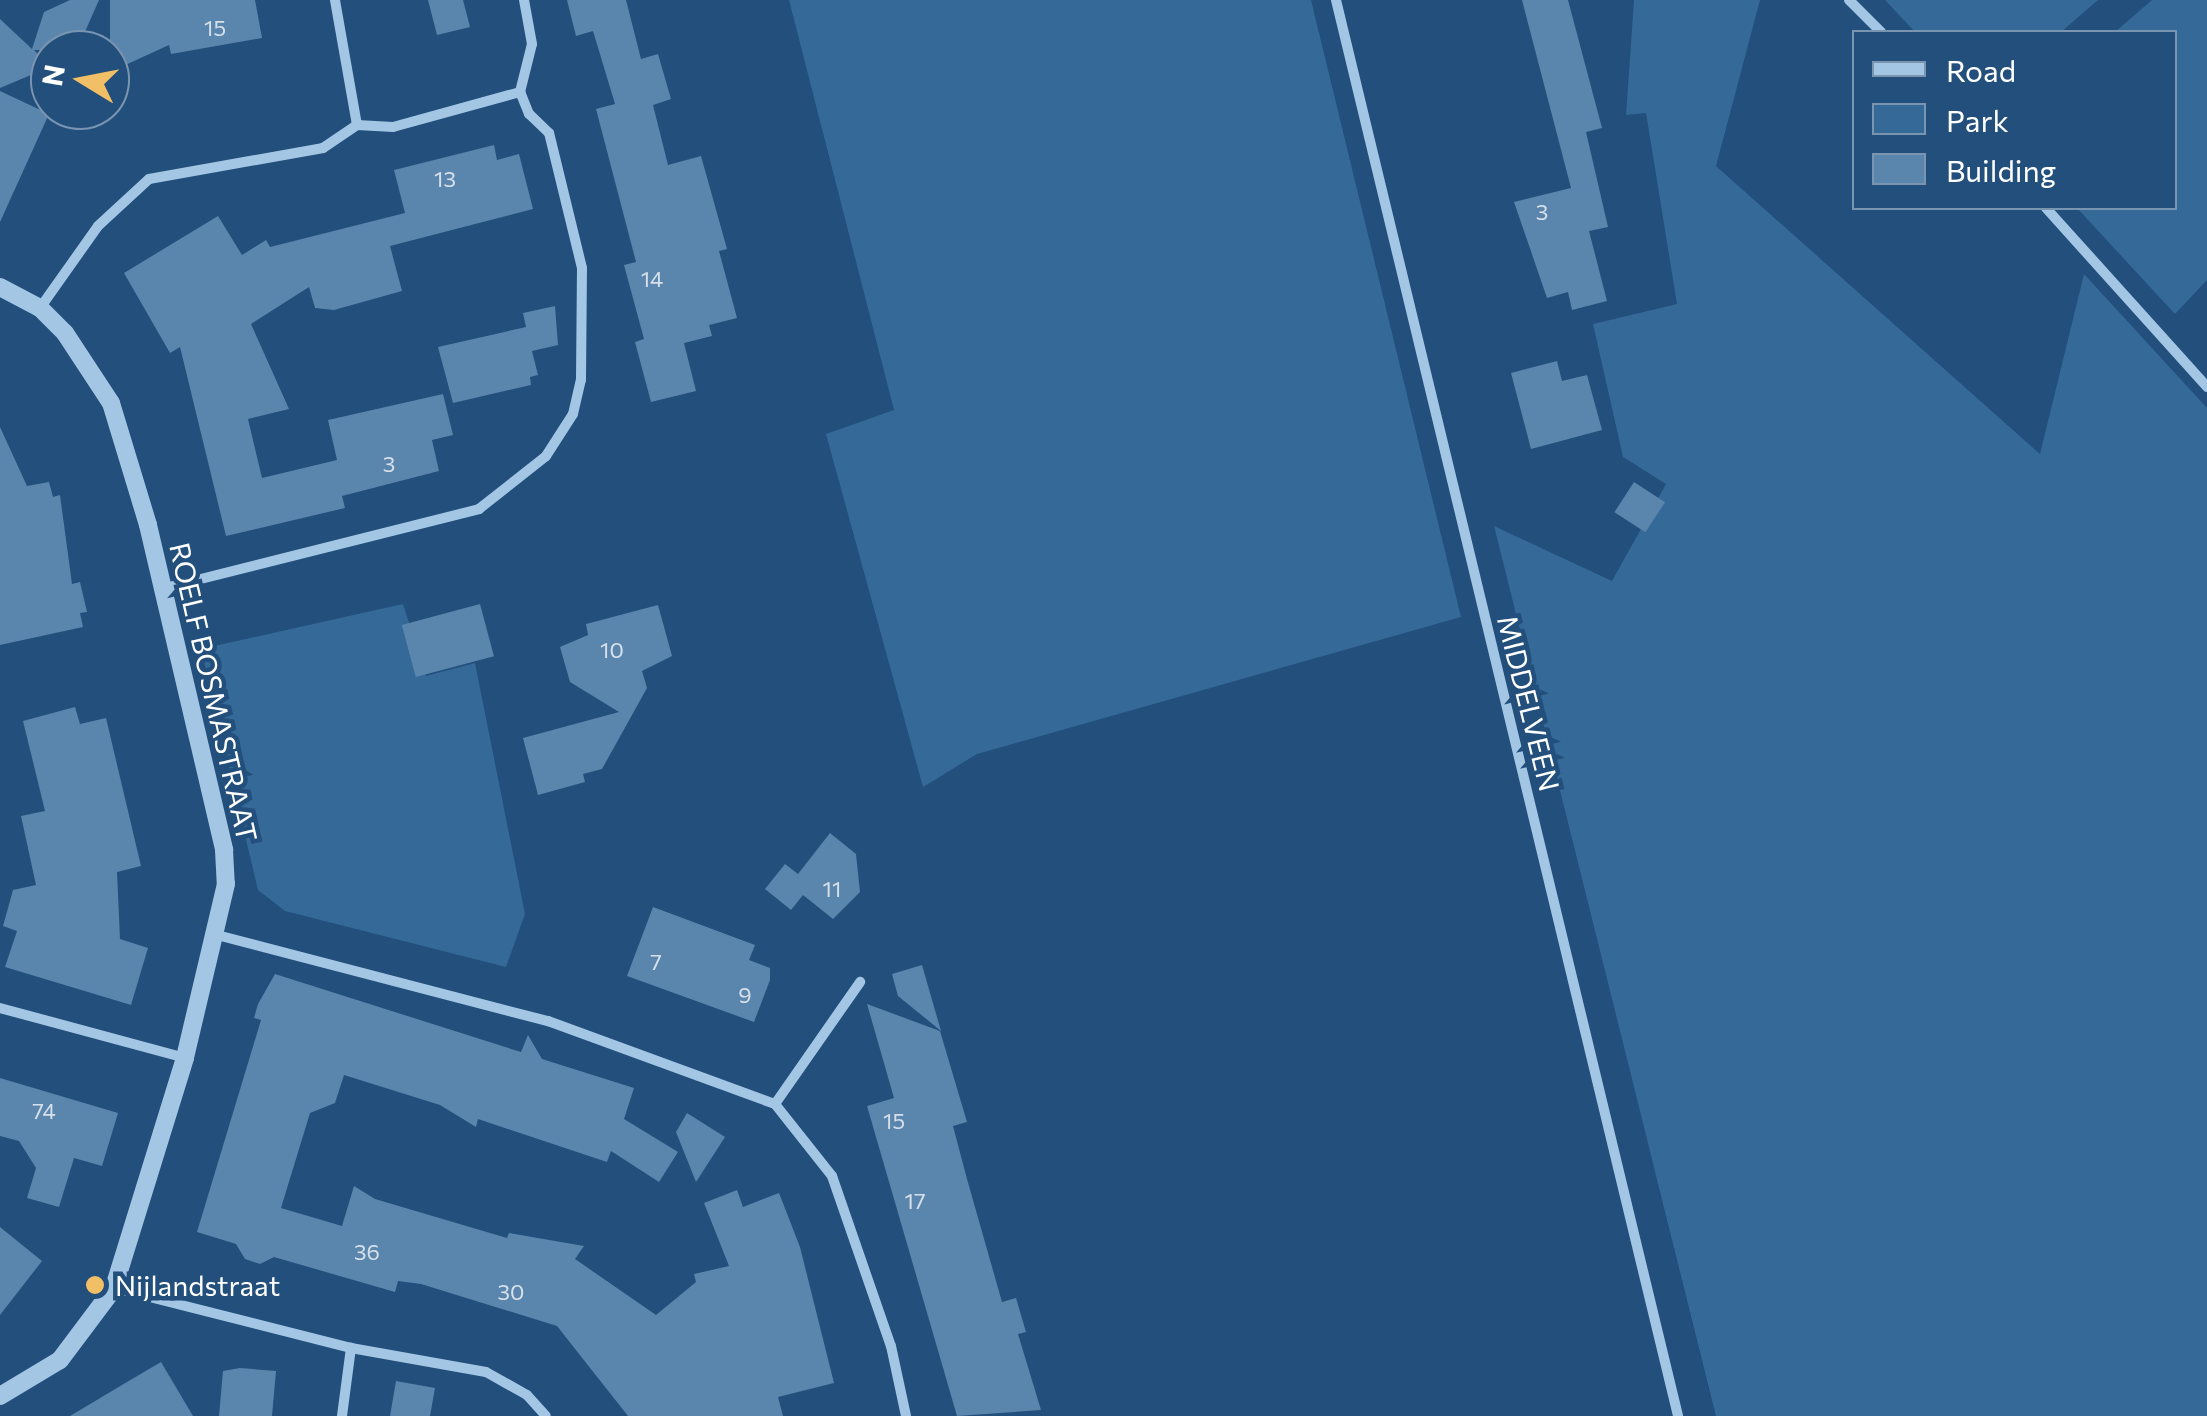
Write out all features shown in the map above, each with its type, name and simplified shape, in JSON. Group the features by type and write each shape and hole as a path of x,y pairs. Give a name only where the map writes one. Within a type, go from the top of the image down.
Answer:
{"street":[{"path":"335,0 357,125"},
{"path":"161,589 452,519 479,509 546,456 573,414 580,380 583,286 549,132 529,114 520,92 532,44 524,0"},
{"name":"MIDDELVEEN","path":"1336,0 1678,1416"},
{"path":"1850,0 1880,30"},
{"path":"40,308 98,226 148,180 323,148 357,125 394,127 520,92"},
{"path":"2048,210 2207,386"},
{"name":"ROELF BOSMASTRAAT","path":"0,287 40,308 89,364 111,402 224,850 217,935 185,1058 114,1288 60,1360 0,1396"},
{"path":"217,935 548,1021 775,1104 832,1176 891,1346 906,1416"},
{"path":"775,1104 860,982"},
{"path":"0,1008 185,1058"},
{"path":"114,1288 351,1348 486,1372 527,1395 546,1416"},
{"path":"342,1416 351,1348"}],"green space":[{"path":"789,0 1311,0 1461,617 977,754 923,787 826,434 894,410"},
{"path":"1634,0 1760,0 1716,166 2040,454 2084,274 2207,408 2207,1416 1716,1416 1494,526 1612,581 1666,484 1623,457 1593,324 1677,304 1646,113 1626,115"},
{"path":"1885,0 2098,0 2063,30 1913,30"},
{"path":"2152,0 2207,0 2207,280 2175,314 2079,210 2177,210 2177,30 2117,30"},
{"path":"403,604 426,676 475,663 525,914 506,967 285,911 258,890 201,649"}],"building":[{"path":"70,0 99,0 86,30 38,30 44,12"},
{"path":"110,0 255,0 262,38 171,54 169,45 130,63 130,30 110,30"},
{"path":"428,0 463,0 470,27 437,35"},
{"path":"567,0 626,0 641,59 658,54 671,99 653,105 668,165 701,156 727,249 719,251 737,318 709,325 712,336 684,343 696,391 651,402 635,342 644,339 624,265 636,262 596,109 615,104 593,31 576,36"},
{"path":"1522,0 1568,0 1602,128 1586,132 1608,227 1589,231 1607,301 1572,310 1568,292 1547,298 1514,202 1571,188"},
{"path":"0,19 30,47 30,75 0,88"},
{"path":"0,91 30,105 30,130 42,130 0,222"},
{"path":"494,145 497,160 519,154 533,209 390,246 402,291 334,310 315,308 309,287 251,324 289,409 248,419 262,478 337,460 328,420 443,394 453,435 432,440 439,471 342,496 345,508 226,536 180,347 170,353 124,273 218,216 242,255 266,240 270,247 405,213 394,170"},
{"path":"555,306 558,345 532,351 538,375 530,377 531,385 453,403 438,347 526,327 523,313"},
{"path":"1557,361 1562,381 1587,375 1602,430 1531,449 1511,373"},
{"path":"0,427 27,486 49,482 53,497 60,495 72,584 80,582 87,612 80,613 83,627 0,645"},
{"path":"1634,482 1665,502 1645,532 1614,512"},
{"path":"480,604 494,656 416,677 402,625"},
{"path":"658,605 672,656 642,671 647,688 602,769 583,774 585,782 538,795 523,738 619,712 570,682 560,647 588,635 586,624"},
{"path":"75,707 80,724 106,718 141,866 117,872 120,939 148,948 131,1005 5,967 17,931 3,926 13,890 36,885 21,816 45,811 23,721"},
{"path":"830,833 856,854 860,892 833,919 803,895 791,910 765,889 785,864 798,874"},
{"path":"653,907 755,945 749,960 770,968 770,980 754,1022 627,976"},
{"path":"922,965 941,1031 898,996 892,974"},
{"path":"275,974 521,1052 528,1035 542,1059 634,1088 624,1119 678,1152 659,1182 611,1151 607,1162 478,1119 476,1127 440,1105 344,1075 335,1103 310,1113 281,1208 342,1226 354,1186 375,1199 507,1238 509,1233 584,1246 575,1259 656,1315 696,1282 694,1274 729,1266 704,1203 737,1190 743,1207 779,1193 800,1247 834,1383 778,1397 783,1416 628,1416 557,1326 421,1284 398,1281 395,1292 274,1257 260,1264 245,1259 236,1244 197,1232 261,1020 254,1018 258,1004"},
{"path":"867,1004 940,1031 967,1122 953,1126 967,1179 1002,1302 1016,1298 1026,1332 1018,1334 1041,1410 957,1416 867,1106 894,1098"},
{"path":"0,1078 118,1113 102,1166 74,1158 59,1207 27,1198 36,1168 19,1141 0,1136"},
{"path":"687,1113 725,1137 696,1182 676,1132"},
{"path":"0,1227 42,1261 0,1315"},
{"path":"161,1362 193,1416 70,1416 127,1382"},
{"path":"223,1371 276,1371 272,1416 219,1416"},
{"path":"396,1381 435,1388 430,1416 390,1416"}],"place":[{"name":"Nijlandstraat","path":"95,1285"}]}
